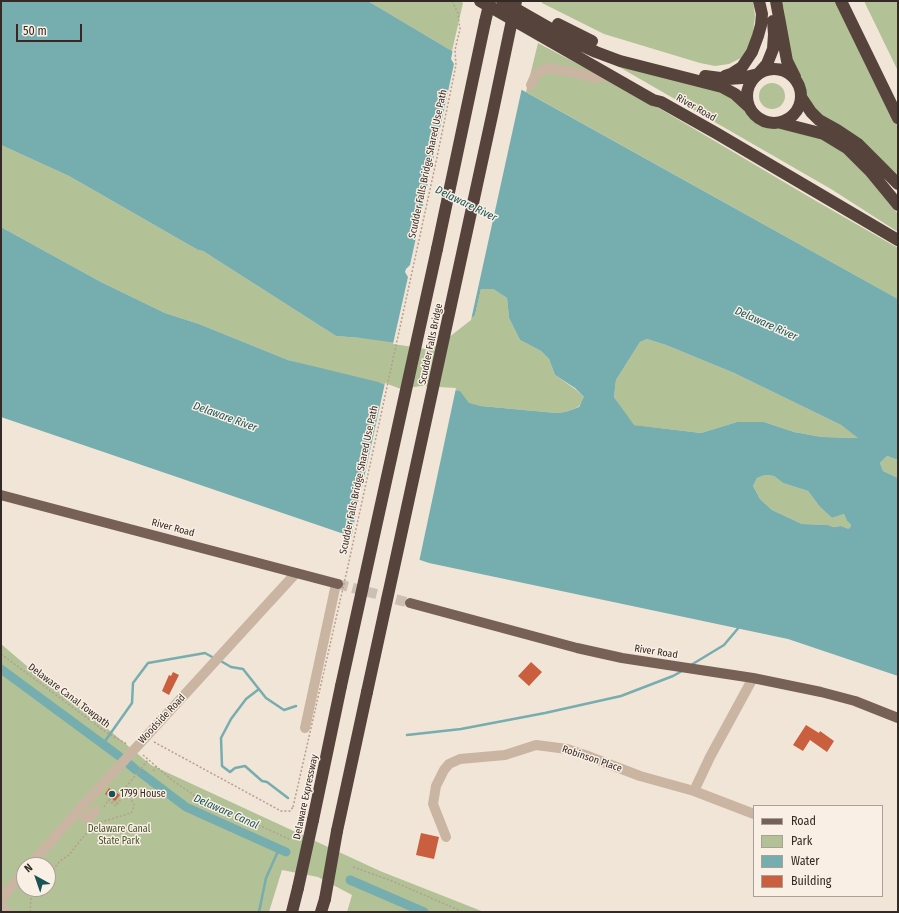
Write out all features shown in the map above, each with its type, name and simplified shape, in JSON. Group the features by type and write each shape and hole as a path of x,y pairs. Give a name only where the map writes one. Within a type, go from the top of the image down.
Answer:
{"highway":[{"name":"River Road","path":"480,1 654,100 661,102 898,240"},
{"name":"Scudder Falls Bridge","path":"341,686 490,1"},
{"path":"502,1 576,43 656,97 661,102"},
{"name":"Scudder Falls Bridge","path":"322,908 337,831 517,1"},
{"path":"517,1 562,27 611,50 710,77 728,79 742,78 766,70 781,70 788,72 798,84"},
{"path":"513,14 523,1"},
{"path":"710,77 726,76 731,74 742,67 747,60 755,44 760,25 762,14 759,1"},
{"path":"748,106 746,97 747,88 751,80 767,64 771,56 774,42 772,17 766,1"},
{"path":"576,43 620,60 722,87 736,94 748,106 752,113 761,120 773,124 781,123 789,119 795,113 800,106 801,97 798,84 788,61 776,1"},
{"path":"841,1 898,118"},
{"path":"801,97 811,112 819,120 858,144 898,184"},
{"path":"781,123 824,134 843,146 854,154 870,171 898,206"},
{"name":"Delaware Expressway","path":"292,912 341,686"}],"main road":[{"name":"River Road","path":"1,495 337,584"},
{"name":"River Road","path":"410,603 577,648 622,658 753,678 807,689 855,701 898,718"}],"street":[{"path":"531,86 536,74 546,68 572,72 595,78 610,75"},
{"name":"Woodside Road","path":"37,857 296,573"},
{"path":"305,728 337,584"},
{"path":"694,791 710,757 753,678"},
{"name":"Robinson Place","path":"446,837 434,804 436,786 444,770 449,764 460,759 505,755 528,746 536,745 567,750 640,776 694,791 753,814"},
{"path":"78,811 88,819 99,809"},
{"path":"1,899 16,881"},
{"path":"1,907 7,912"}],"path":[{"name":"Scudder Falls Bridge Shared Use Path","path":"153,742 281,811 290,811 293,808 348,566 456,64 455,50 460,23 452,1"},
{"name":"Delaware Canal Towpath","path":"1,654 111,736 131,746"},
{"path":"143,756 157,766 172,780 195,796 289,839"},
{"path":"56,866 60,861 69,855 83,837 98,824 131,813 134,805 126,787 148,760"},
{"path":"153,770 157,766"},
{"path":"99,809 109,799 116,806 120,801 117,799"},
{"path":"353,867 392,881 463,912"},
{"path":"30,912 32,897"}],"green space":[{"path":"368,1 460,1 463,3 452,51"},
{"path":"542,1 753,1 755,16 752,41 741,58 729,64 715,66 700,63 604,34 542,3"},
{"path":"781,1 837,1 898,124 898,175 862,142 820,116 811,106 790,56 784,9"},
{"path":"864,1 898,1 898,71"},
{"path":"538,43 642,98 898,248 898,299 526,92"},
{"path":"614,64 720,91 730,96 743,108 753,121 762,126 783,128 825,139 850,156 898,214 898,232 831,189"},
{"path":"772,83 781,87 785,96 781,105 772,109 763,105 759,96 763,87"},
{"path":"1,145 69,176 198,250 203,251 336,336 361,338 475,315 481,289 493,289 507,298 509,318 520,340 541,351 549,359 555,375 585,398 578,407 565,412 556,413 481,406 401,391 288,360 199,324 165,313 101,282 1,227"},
{"path":"647,339 666,345 734,373 841,425 859,438 822,437 794,432 764,422 737,422 701,433 633,425 614,397 616,380 640,342"},
{"path":"887,456 898,460 898,478 883,471 880,463"},
{"path":"765,475 774,476 783,483 808,491 820,507 832,518 844,514 847,521 851,525 850,528 848,530 841,526 833,527 828,525 802,524 772,510 760,499 753,486 757,478"},
{"name":"Delaware Canal State Park","path":"1,644 28,667 91,715 151,765 380,871 484,912 347,912 352,895 318,877 282,870 269,912 1,912"}],"water":[{"name":"Delaware River","path":"1,1 368,1 452,51 898,299 898,460 887,456 880,463 883,471 898,478 898,676 788,639 429,563 1,417 1,227 101,282 165,313 199,324 288,360 378,382 400,391 421,388 460,391 469,403 481,406 556,413 565,412 579,407 584,397 575,388 555,375 549,359 541,351 520,340 509,318 507,298 493,289 481,289 475,315 438,343 426,347 336,336 203,251 198,250 69,176 1,145","holes":["647,339 666,345 734,373 841,425 858,438 822,437 794,432 764,422 737,422 701,433 634,425 614,397 616,380 640,342","765,475 774,476 783,483 808,491 820,507 832,518 844,514 847,521 851,525 850,528 848,529 841,526 833,527 828,525 802,524 772,510 760,499 753,486 757,478"]}],"pier":[{"path":"453,49 522,88 471,320 439,345 426,349 393,344 408,277 405,272 410,265 454,64 451,59"},
{"path":"385,383 401,389 421,386 456,388 419,562 351,539 359,498 357,493 362,487"}],"building":[{"path":"531,662 542,672 529,686 518,676"},
{"path":"173,672 179,675 169,695 162,691 169,675 171,676"},
{"path":"806,725 819,733 820,731 834,741 827,752 810,740 803,751 793,745"},
{"name":"1799 House","path":"109,788 120,795 115,801 105,794"},
{"path":"421,833 439,837 434,859 416,855"}],"waterway":[{"path":"691,665 724,645 740,626"},
{"path":"103,744 132,703 133,683 148,663 205,653 214,658"},
{"path":"219,660 231,667 243,669 266,698 284,710 296,706"},
{"name":"Delaware Canal","path":"1,669 119,756"},
{"path":"407,735 461,729 545,713 621,696 673,676 682,671"},
{"path":"259,689 246,699 231,719 221,738 222,766 230,772 235,768 245,766 262,781 267,782 288,798"},
{"name":"Delaware Canal","path":"129,764 136,770"},
{"name":"Delaware Canal","path":"141,773 186,807 286,852"},
{"path":"259,912 266,878 279,849"},
{"name":"Delaware Canal","path":"350,880 424,912"}],"tunnel":[{"path":"338,584 410,603"}],"place":[{"name":"1799 House","path":"112,794"}]}
